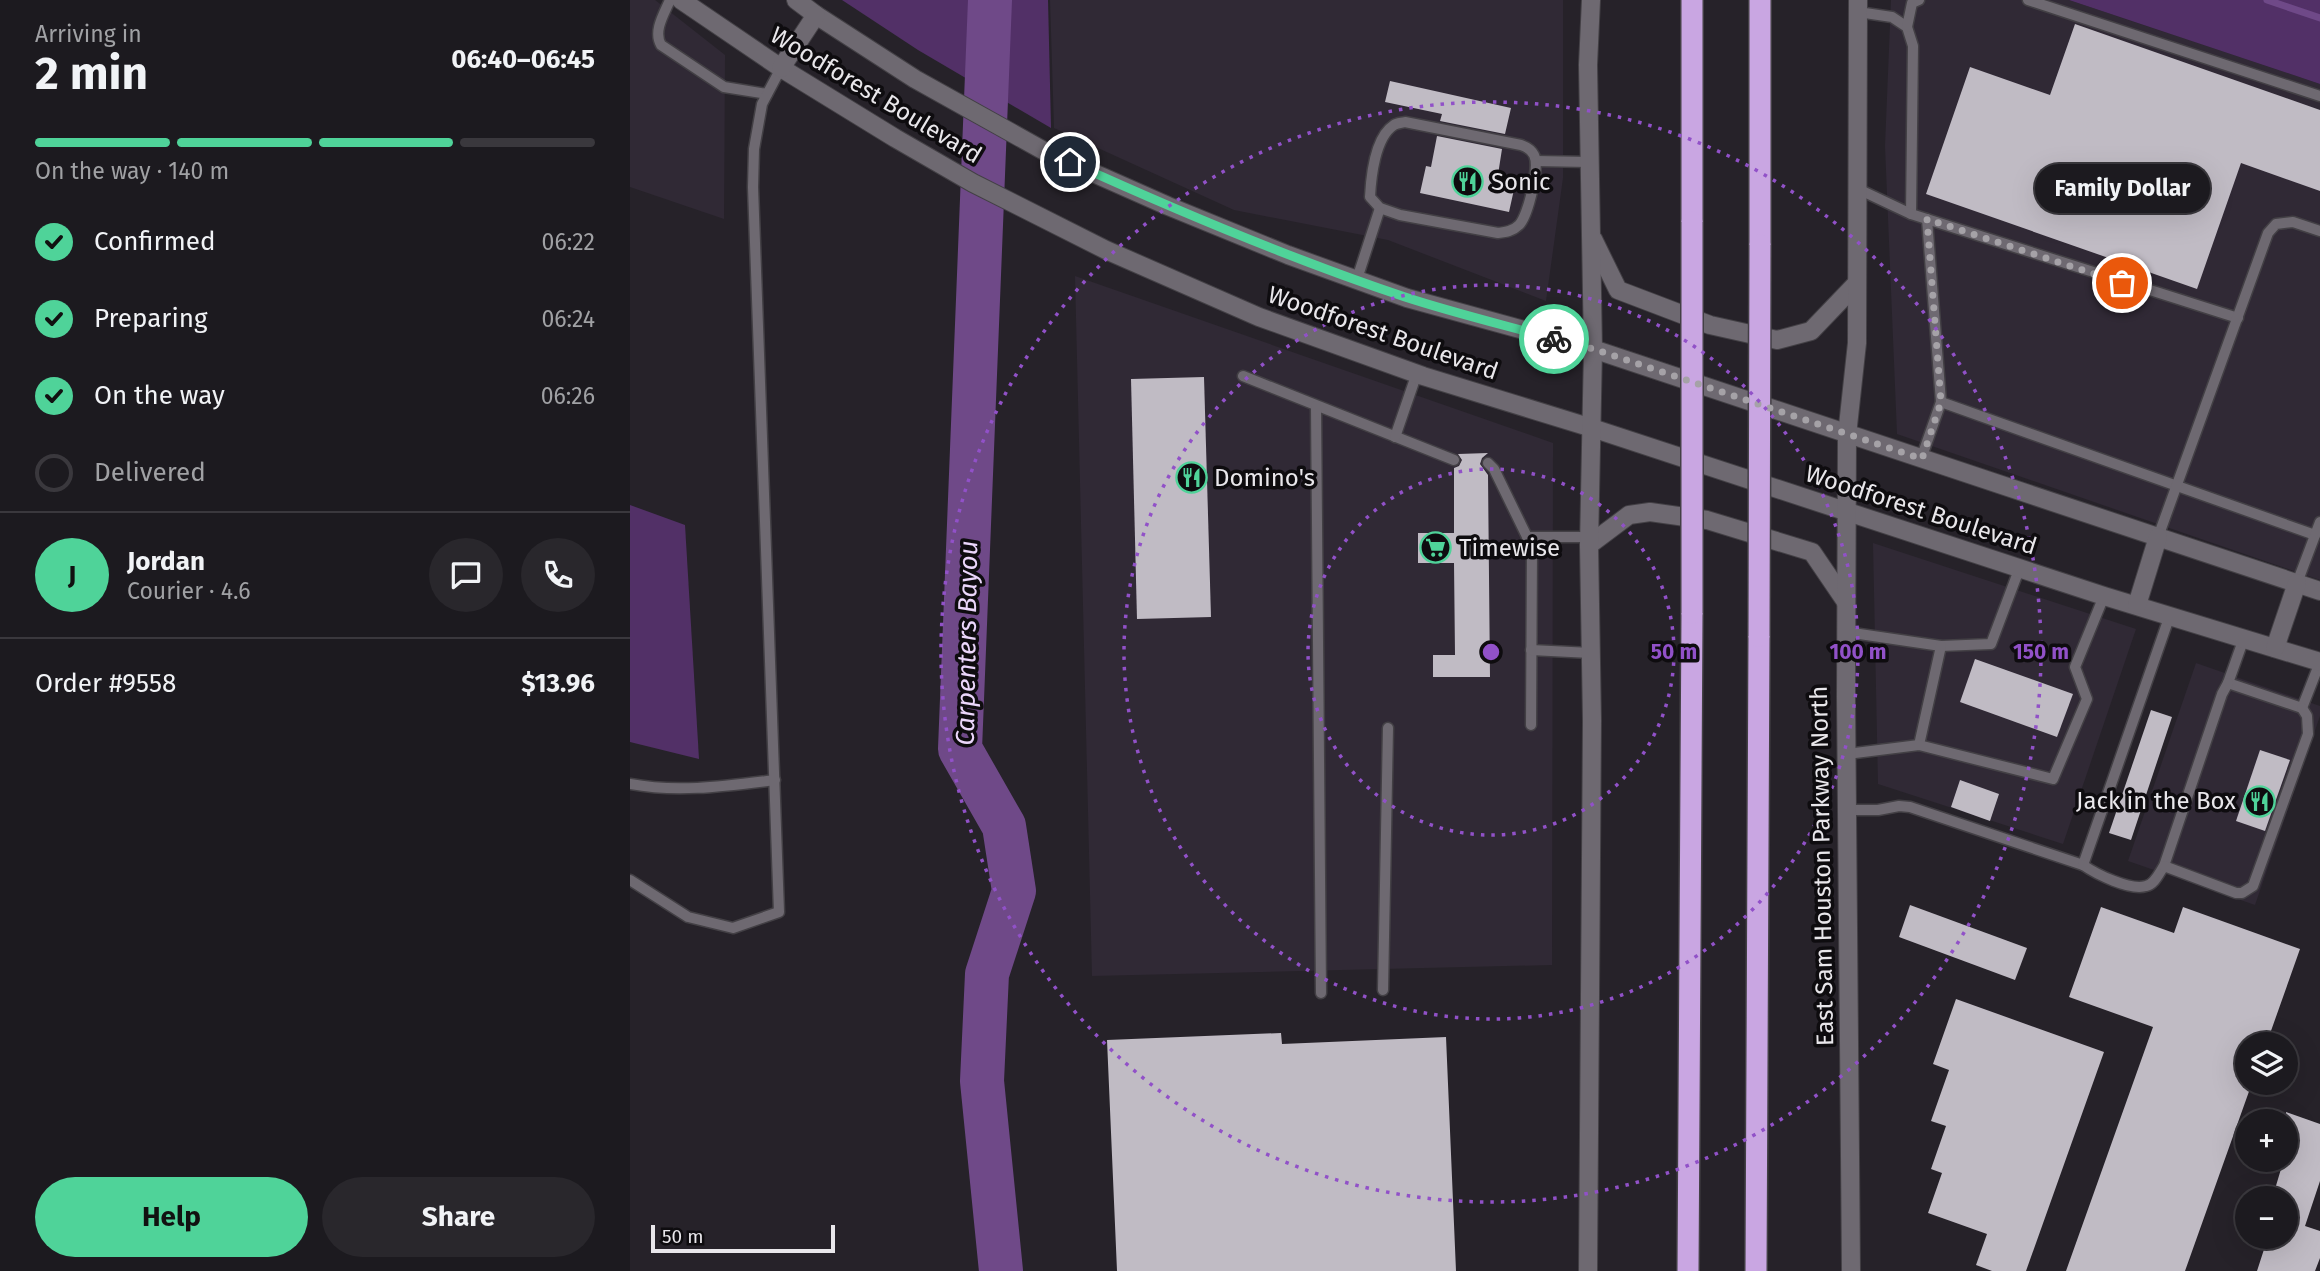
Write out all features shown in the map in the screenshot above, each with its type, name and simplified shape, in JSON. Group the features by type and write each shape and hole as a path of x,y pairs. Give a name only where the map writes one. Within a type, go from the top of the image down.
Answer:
{"highway":[{"path":"1688,1271 1692,0"},
{"path":"1756,1271 1760,0"}],"main road":[{"name":"Woodforest Boulevard","path":"681,0 781,68 973,183 1106,250 1259,317 1416,373 2104,596 2320,662"},
{"name":"Woodforest Boulevard","path":"796,0 915,79 1046,152 1288,255 1407,298 1594,349 2320,591"},
{"path":"1588,1271 1590,541 1594,349 1588,65 1591,0"},
{"name":"East Sam Houston Parkway North","path":"1851,1271 1846,601 1847,435 1857,343 1858,6"},
{"path":"781,68 816,15"},
{"path":"1590,232 1618,290 1710,325 1777,340 1811,331 1857,283"},
{"path":"1590,541 1629,515 1650,512 1707,520 1812,552 1846,601"},
{"path":"2137,605 2158,537"},
{"path":"2275,648 2297,583"}],"lane":[{"path":"670,0 658,29 657,38 661,45 724,87 767,94"},
{"path":"1911,214 1913,46 1907,27 1912,4 1919,0"},
{"path":"2028,0 2320,96"},
{"path":"1858,6 1892,18 1907,27"},
{"path":"630,880 688,917 733,928 779,912 753,187 754,149 762,104 781,68"},
{"path":"1405,122 1521,145 1530,149 1536,161 1524,219 1508,232 1498,233 1400,215 1380,208 1370,197 1371,178 1379,146 1394,125 1405,122"},
{"path":"1536,161 1590,162"},
{"path":"1858,189 1911,214 2238,318"},
{"path":"1357,279 1380,208"},
{"path":"1922,459 1941,402 1927,219"},
{"path":"2158,537 2268,233 2276,223 2293,222 2320,231"},
{"path":"1395,437 1416,373"},
{"path":"1243,376 1454,460"},
{"path":"1941,402 2315,535"},
{"path":"1316,406 1321,993"},
{"path":"1488,463 1494,469 1532,547 1531,726"},
{"path":"2297,583 2320,522"},
{"path":"1527,537 1590,541"},
{"path":"1846,632 1941,646 1991,644 2020,567"},
{"path":"1847,754 1919,745 2053,779 2087,699 2075,667 2104,596"},
{"path":"2083,865 2170,615"},
{"path":"1847,810 1910,807 2083,865 2098,875 2146,887 2156,880 2164,866 2222,694 2244,638"},
{"path":"1919,745 1941,646"},
{"path":"1531,650 1591,653"},
{"path":"2302,708 2320,662"},
{"path":"2164,866 2236,893 2242,893 2253,886 2308,734 2307,716 2302,708 2228,683"},
{"path":"1383,990 1388,728"},
{"path":"630,784 656,789 679,789 714,788 775,780"}],"shaded area":[{"path":"630,0 655,0 725,55 724,219 630,187"},
{"path":"842,0 1048,0 1051,128 918,50"},
{"path":"1050,0 1563,0 1563,178 1546,301 1388,240 1234,210 1054,128"},
{"path":"1891,0 2069,0 2320,84 2320,580 1897,434 1885,146"},
{"path":"2069,0 2320,0 2320,84"},
{"path":"1075,276 1553,443 1552,965 1092,976"},
{"path":"630,505 685,525 699,759 630,742"},
{"path":"1873,543 2136,629 2063,844 1878,784"},
{"path":"2196,663 2320,706 2320,716 2255,905 2128,861"}],"building":[{"path":"2075,24 2320,110 2320,191 2241,163 2197,289 1926,194 1970,67 2050,95"},
{"path":"1390,81 1511,108 1505,134 1440,121 1442,114 1385,102"},
{"path":"1437,136 1502,149 1497,181 1515,185 1509,212 1420,193 1426,166 1431,167"},
{"path":"1204,377 1211,617 1137,619 1131,379"},
{"path":"1488,453 1480,464 1488,475 1490,677 1433,677 1433,655 1455,655 1454,563 1418,563 1418,533 1454,533 1454,468 1459,466 1462,460 1458,454"},
{"path":"1975,659 2073,694 2057,737 1960,702"},
{"path":"2151,710 2172,717 2131,840 2109,833"},
{"name":"Jack in the Box","path":"2260,750 2290,760 2265,831 2236,821"},
{"path":"1960,780 1999,794 1990,821 1951,807"},
{"path":"1910,905 2027,948 2015,980 1899,937"},
{"path":"2101,907 2174,933 2183,907 2300,949 2271,1032 2235,1032 2235,1095 2248,1095 2243,1109 2235,1109 2235,1131 2185,1271 2066,1271 2153,1027 2069,997"},
{"path":"1956,999 2104,1052 2026,1271 1992,1271 1976,1265 1987,1234 1928,1213 1942,1173 1931,1169 1946,1126 1931,1121 1949,1070 1933,1064"},
{"path":"1281,1033 1282,1044 1446,1037 1456,1271 1117,1271 1107,1040"},
{"path":"2298,1116 2320,1124 2320,1181 2305,1226 2320,1231 2320,1258 2315,1271 2257,1271 2264,1249 2298,1249 2298,1186 2276,1186 2280,1172 2298,1172"}],"waterway":[{"name":"Carpenters Bayou","path":"990,0 960,749 1004,826 1014,891 987,974 982,1081 1001,1271"},
{"path":"2267,0 2320,18"}],"way so far":[{"path":"1554,339 1594,349 1922,459 1941,402 1927,219 2122,283"}],"place":[{"name":"Sonic","path":"1468,182"},
{"name":"Family Dollar","path":"2122,283"},
{"name":"Domino's","path":"1191,478"},
{"name":"Timewise","path":"1436,548"},
{"name":"Jack in the Box","path":"2259,801"}],"route":[{"path":"1070,162 1288,255 1407,298 1554,339"}]}
